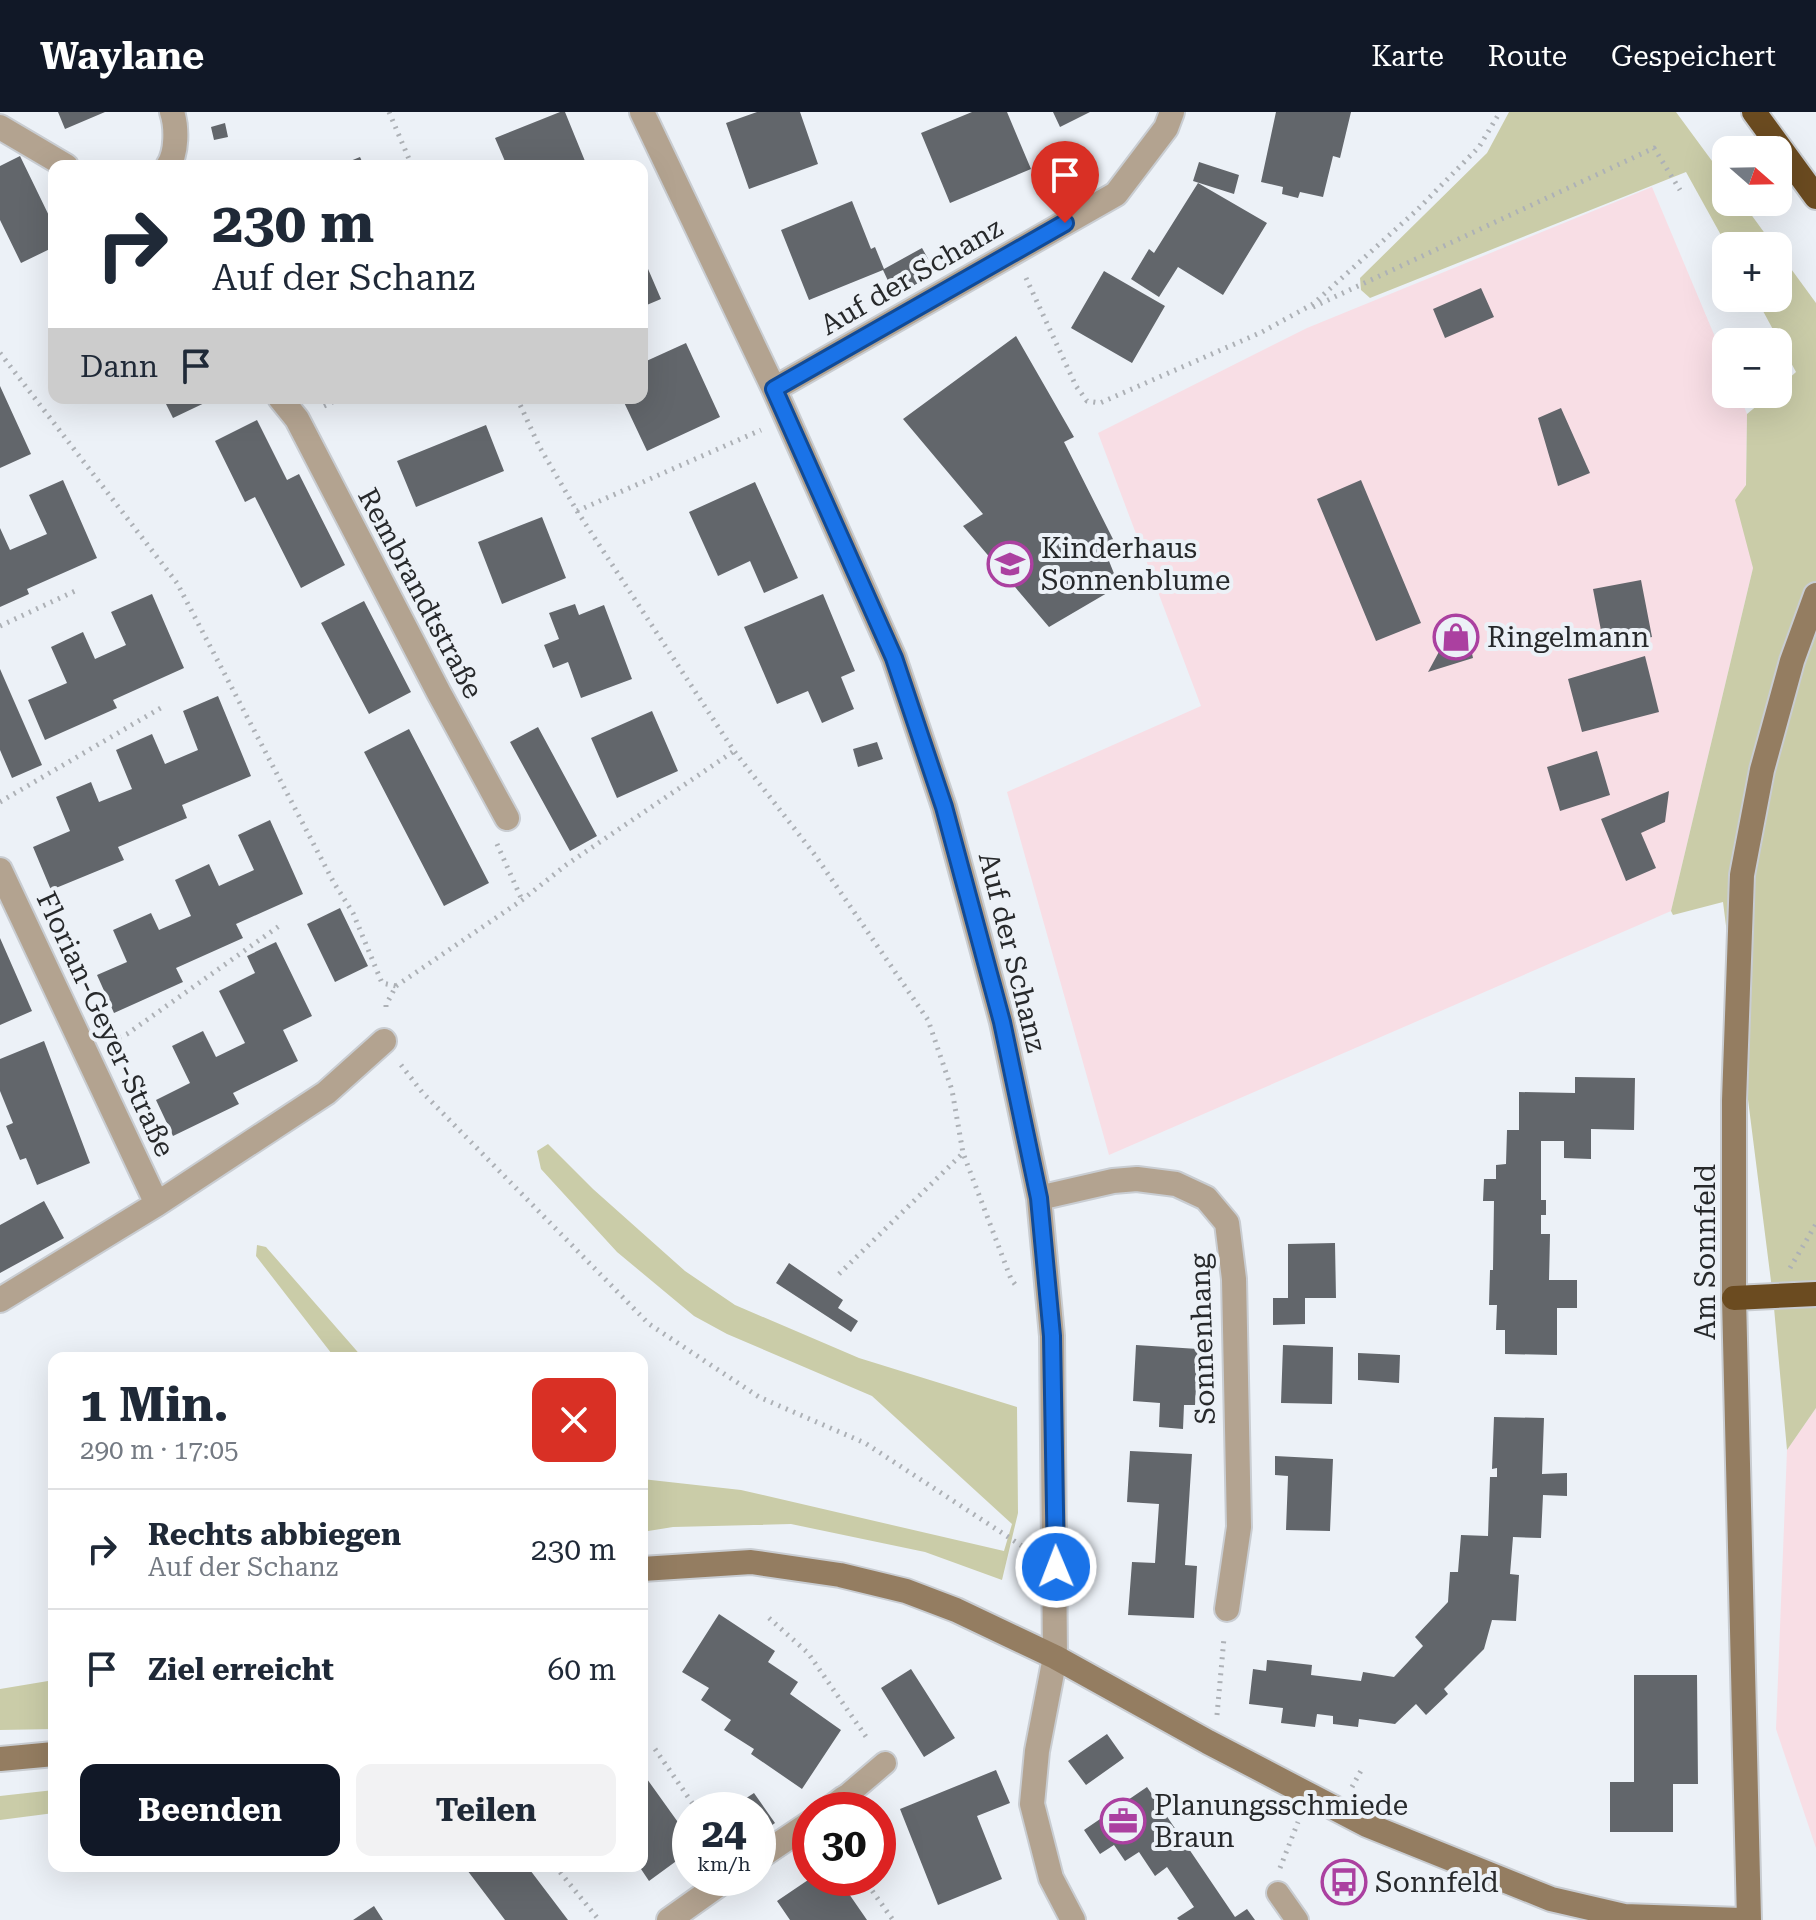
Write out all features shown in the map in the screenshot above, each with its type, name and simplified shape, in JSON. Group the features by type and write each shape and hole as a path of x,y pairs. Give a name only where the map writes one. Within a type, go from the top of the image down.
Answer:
{"highway":[{"path":"1754,112 1816,197"},
{"path":"1734,1298 1816,1294"}],"street":[{"path":"172,112 175,121 172,160"},
{"name":"Auf der Schanz","path":"642,112 774,389 894,658 944,807 1002,1022 1039,1198 1052,1336 1055,1657 1037,1751 1032,1804 1051,1878 1073,1920"},
{"name":"Auf der Schanz","path":"774,389 1116,194 1166,128 1172,112"},
{"path":"0,127 56,160"},
{"name":"Rembrandtstraße","path":"285,404 297,419 507,818"},
{"name":"Am Sonnfeld","path":"1749,1920 1734,1298 1734,1101 1742,875 1762,770 1792,661 1816,595"},
{"name":"Florian-Geyer-Straße","path":"0,870 157,1204"},
{"name":"Florian-Geyer-Straße","path":"0,1300 157,1204 326,1093 384,1041"},
{"name":"Sonnenhang","path":"1039,1198 1113,1181 1137,1179 1176,1184 1206,1198 1227,1223 1234,1279 1239,1527 1227,1609"},
{"path":"648,1569 751,1562 840,1575 906,1591 956,1610 1055,1657 1367,1825 1551,1899 1624,1916 1741,1920"},
{"path":"0,1759 48,1755"},
{"path":"669,1920 703,1896"}],"lane":[{"path":"850,1792 885,1763"},
{"path":"1278,1884 1297,1920"}],"path":[{"path":"389,112 409,160"},
{"path":"1292,317 1324,295 1417,210 1479,147 1500,112"},
{"path":"1013,252 1076,386 1087,401 1100,403 1654,148 1680,190"},
{"path":"0,353 177,583 334,883 353,913 382,983 396,986"},
{"path":"320,407 327,404"},
{"path":"520,404 539,446 577,511 734,751 815,855 928,1020 952,1090 963,1153 1011,1279 1019,1290"},
{"path":"577,511 787,418"},
{"path":"0,626 75,591"},
{"path":"0,802 164,706"},
{"path":"734,751 396,986 386,1005 384,1041 422,1092 649,1324 759,1397 865,1443 1056,1567"},
{"path":"507,818 496,841 522,900"},
{"path":"127,1034 282,924"},
{"path":"839,1274 963,1153"},
{"path":"1773,1297 1816,1224"},
{"path":"1217,1722 1227,1609"},
{"path":"769,1618 808,1653 885,1763"},
{"path":"655,1749 685,1792"},
{"path":"1278,1884 1287,1845"},
{"path":"560,1872 599,1920"},
{"path":"876,1896 893,1920"}],"shaded area":[{"name":"Ringelmann","path":"1652,187 1712,330 1712,408 1745,408 1747,414 1745,534 1753,568 1671,911 1109,1155 1007,792 1201,706 1098,433 1307,328"},
{"path":"1816,1408 1816,1848 1776,1729 1787,1450"}],"green space":[{"path":"1509,112 1676,112 1712,161 1712,216 1752,216 1764,232 1719,232 1686,172 1370,298 1361,290 1360,278 1487,153"},
{"path":"1792,270 1816,303 1816,1408 1787,1450 1773,1297 1723,902 1673,915 1671,911 1753,568 1735,500 1746,485 1747,414 1754,408 1792,408 1792,376 1796,372 1792,365 1792,328 1772,328 1764,312 1792,312"},
{"path":"548,1144 593,1189 685,1271 735,1305 859,1358 1017,1407 1018,1513 1002,1580 925,1552 791,1524 673,1527 648,1531 648,1480 741,1490 1004,1551 1012,1524 872,1396 727,1334 694,1316 617,1252 541,1169 537,1151"},
{"path":"257,1245 266,1247 358,1352 330,1352 256,1256"},
{"path":"48,1681 48,1729 0,1730 0,1689"},
{"path":"48,1791 48,1814 0,1820 0,1796"}],"building":[{"path":"58,112 105,112 65,129"},
{"path":"565,112 585,160 504,160 495,138"},
{"path":"757,112 800,112 818,164 749,189 726,123"},
{"path":"972,112 1007,112 1031,169 950,203 921,133"},
{"path":"1053,112 1090,112 1060,127"},
{"path":"1276,112 1351,112 1340,158 1333,156 1323,197 1300,192 1298,198 1282,194 1283,187 1261,182"},
{"path":"225,123 228,137 214,140 211,127"},
{"path":"20,156 48,214 48,250 21,263 0,220 0,166"},
{"path":"1199,162 1239,175 1234,194 1193,181"},
{"path":"1198,183 1267,223 1223,295 1178,267 1159,297 1131,279 1149,249 1154,253"},
{"path":"852,201 871,249 875,247 884,269 922,248 936,273 895,296 883,270 809,300 781,230"},
{"path":"648,269 661,299 648,304"},
{"path":"1104,271 1165,306 1132,363 1071,328"},
{"path":"1481,288 1494,317 1445,338 1433,309"},
{"path":"1016,336 1074,437 1064,442 1116,545 1105,551 1119,586 1049,627 963,526 983,514 903,419"},
{"path":"686,343 720,417 647,451 625,404 648,404 648,360"},
{"path":"0,386 31,454 0,468"},
{"path":"166,404 202,404 173,418"},
{"path":"1561,408 1590,473 1558,486 1538,418"},
{"path":"257,420 287,480 299,474 345,565 301,588 255,497 245,502 215,441"},
{"path":"486,425 504,471 416,507 397,461"},
{"path":"63,480 97,558 27,589 29,594 0,607 0,528 10,550 47,534 29,495"},
{"path":"1361,480 1421,623 1376,641 1317,499"},
{"path":"755,482 798,578 764,593 750,561 718,576 689,512"},
{"path":"542,517 566,578 502,604 478,542"},
{"path":"1641,580 1652,637 1604,646 1593,589"},
{"path":"152,594 184,668 113,700 117,708 45,740 28,700 67,683 51,647 83,632 95,659 126,645 111,612"},
{"path":"823,594 855,671 841,677 854,709 822,723 808,691 777,704 744,627"},
{"path":"364,601 411,692 369,714 321,623"},
{"path":"575,604 579,615 604,605 632,679 581,698 568,662 553,668 544,645 559,639 549,613"},
{"path":"1467,631 1473,658 1428,672 1448,635"},
{"path":"1645,656 1659,712 1582,732 1568,679"},
{"path":"0,669 42,765 12,778 0,750"},
{"path":"218,696 251,776 182,805 187,818 118,847 124,860 51,890 33,847 70,831 56,797 91,782 99,802 132,789 116,750 152,734 165,764 198,750 183,711"},
{"path":"652,711 678,771 617,798 591,738"},
{"path":"538,727 597,836 570,851 510,742"},
{"path":"409,729 489,883 444,906 364,752"},
{"path":"877,742 883,759 858,767 853,749"},
{"path":"1597,751 1610,795 1560,811 1547,767"},
{"path":"1669,791 1665,822 1641,833 1656,868 1626,881 1601,819"},
{"path":"270,820 303,894 236,924 243,938 176,968 183,982 114,1013 97,975 127,962 113,930 151,913 159,930 191,916 175,880 209,864 219,886 254,870 238,835"},
{"path":"340,908 368,966 335,982 307,924"},
{"path":"0,938 32,1011 0,1025"},
{"path":"276,942 312,1016 283,1030 298,1061 233,1093 239,1104 173,1136 156,1100 190,1083 172,1046 203,1031 216,1057 245,1043 219,991 255,973 247,956"},
{"path":"44,1041 90,1163 37,1185 26,1158 20,1160 6,1126 13,1123 0,1091 0,1059"},
{"path":"1575,1077 1635,1078 1634,1130 1591,1129 1591,1159 1564,1158 1564,1141 1541,1141 1541,1200 1546,1200 1546,1215 1541,1215 1541,1234 1550,1234 1549,1280 1577,1280 1577,1308 1557,1308 1557,1355 1505,1354 1505,1330 1496,1330 1497,1305 1489,1305 1494,1201 1483,1201 1484,1179 1496,1179 1496,1165 1506,1164 1507,1130 1519,1130 1519,1092 1575,1093"},
{"path":"44,1201 64,1238 0,1273 0,1225"},
{"path":"1335,1243 1336,1298 1305,1298 1305,1324 1273,1325 1273,1298 1288,1298 1288,1244"},
{"path":"789,1263 843,1300 838,1308 858,1321 851,1332 776,1283"},
{"path":"1136,1345 1198,1349 1195,1405 1184,1405 1183,1429 1159,1427 1160,1403 1133,1401"},
{"path":"1283,1345 1333,1347 1332,1404 1281,1403"},
{"path":"1358,1353 1400,1355 1399,1383 1358,1380"},
{"path":"1494,1417 1544,1418 1542,1474 1567,1473 1567,1496 1543,1495 1541,1538 1513,1537 1510,1574 1519,1575 1516,1621 1492,1620 1484,1649 1444,1689 1448,1694 1426,1715 1416,1704 1395,1724 1359,1719 1358,1727 1333,1724 1333,1716 1317,1714 1315,1727 1281,1723 1283,1708 1249,1704 1253,1669 1266,1671 1267,1660 1312,1665 1311,1675 1361,1681 1363,1672 1394,1677 1423,1646 1415,1637 1448,1602 1450,1572 1458,1572 1461,1535 1488,1536 1490,1477 1497,1477 1497,1468 1492,1469"},
{"path":"1130,1451 1192,1454 1185,1565 1197,1566 1194,1618 1128,1615 1132,1562 1155,1563 1159,1504 1127,1502"},
{"path":"1275,1456 1333,1459 1330,1531 1286,1530 1288,1476 1275,1475"},
{"path":"719,1614 775,1651 768,1662 798,1682 790,1694 841,1730 802,1789 751,1754 754,1749 724,1730 731,1720 701,1700 709,1688 682,1672"},
{"path":"911,1669 955,1738 924,1757 881,1688"},
{"path":"1634,1675 1697,1675 1698,1784 1673,1784 1673,1832 1610,1832 1610,1782 1634,1782"},
{"path":"1107,1734 1124,1758 1086,1785 1068,1761"},
{"path":"996,1770 1010,1803 977,1816 1002,1879 938,1905 900,1809"},
{"path":"648,1780 672,1814 672,1864 649,1881 643,1872 648,1872"},
{"path":"1147,1787 1235,1917 1247,1909 1255,1920 1179,1920 1177,1918 1194,1907 1167,1867 1155,1876 1139,1852 1125,1861 1114,1845 1100,1854 1084,1830"},
{"path":"469,1872 532,1872 568,1920 505,1920"},
{"path":"792,1891 792,1896 850,1896 867,1920 790,1920 777,1901"},
{"path":"374,1906 383,1920 353,1920"}],"place":[{"name":"Kinderhaus Sonnenblume","path":"1010,564"},
{"name":"Ringelmann","path":"1456,637"},
{"name":"Planungsschmiede Braun","path":"1123,1821"},
{"name":"Sonnfeld","path":"1344,1882"}],"route":[{"path":"1056,1567 1052,1336 1039,1198 1002,1022 944,807 894,658 774,389 1065,223"}]}
